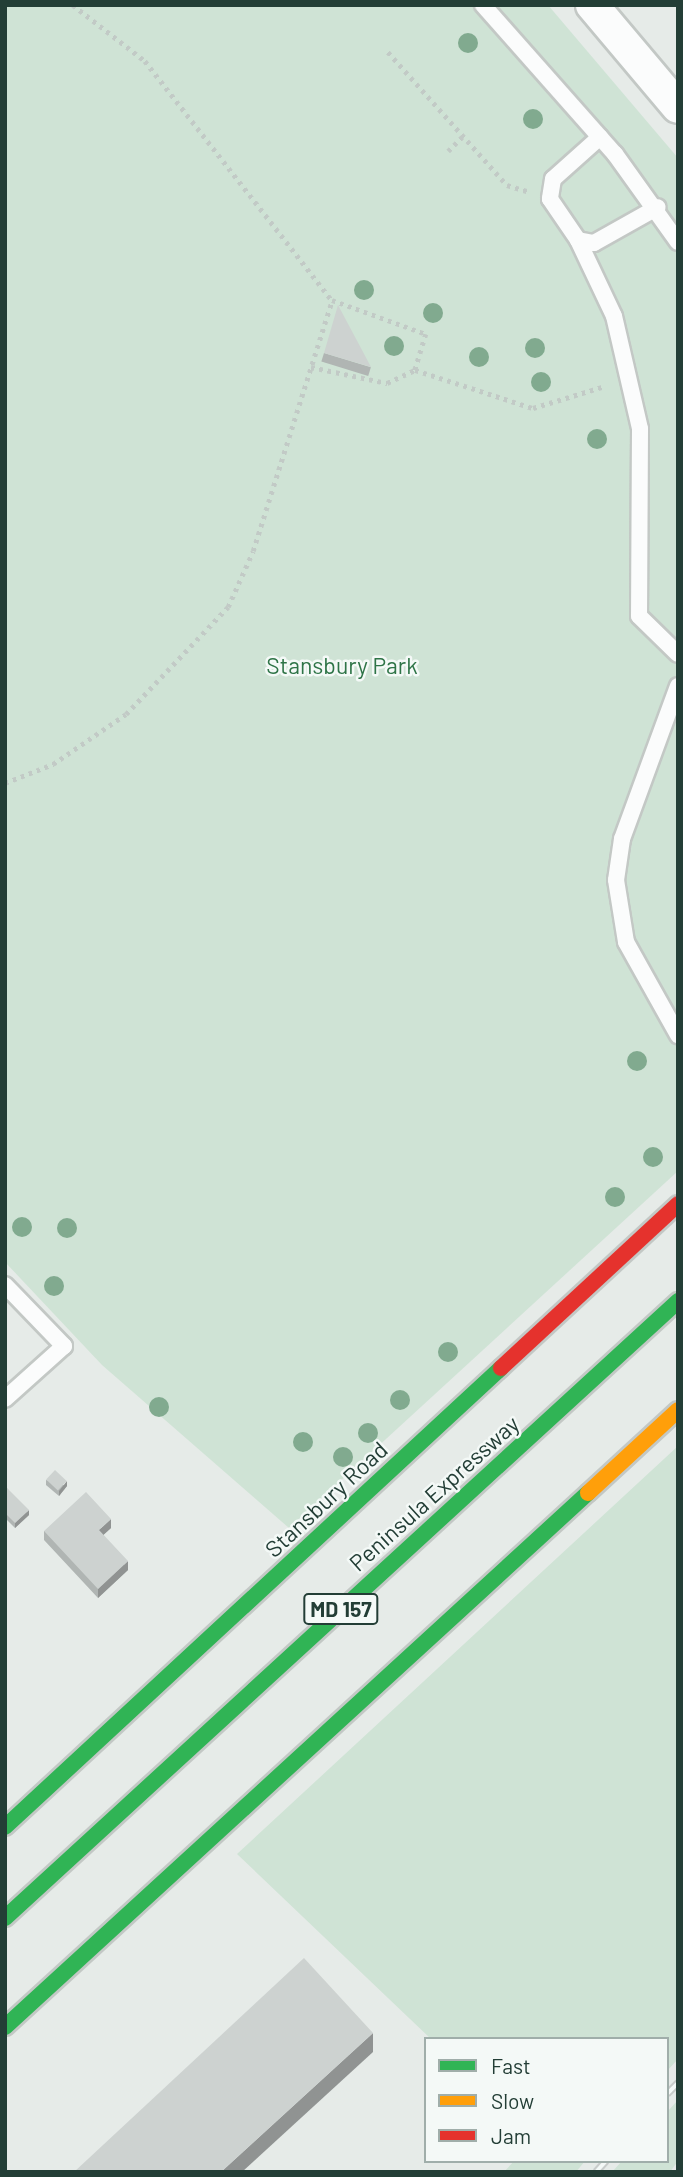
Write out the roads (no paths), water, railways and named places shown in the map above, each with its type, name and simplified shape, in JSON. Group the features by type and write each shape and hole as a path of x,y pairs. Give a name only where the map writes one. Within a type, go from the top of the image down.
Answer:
{"main road":[{"name":"Stansbury Road","path":"5,1827 678,1204"},
{"name":"Peninsula Expressway","path":"5,1918 678,1301"},
{"path":"5,2027 678,1410"}],"street":[{"path":"592,5 678,107"}],"lane":[{"path":"483,5 658,206 678,242"},
{"path":"600,137 553,179 551,199 578,240 614,316 630,379 644,466 639,616 678,654"},
{"path":"578,240 594,243 658,206"},
{"path":"678,686 622,839 616,880 631,954 678,1035"},
{"path":"5,1285 64,1346 5,1399"}],"railway":[{"path":"669,2092 678,2083"},
{"path":"596,2172 604,2163"}],"park label":[{"name":"Stansbury Park","path":"342,665"}]}
